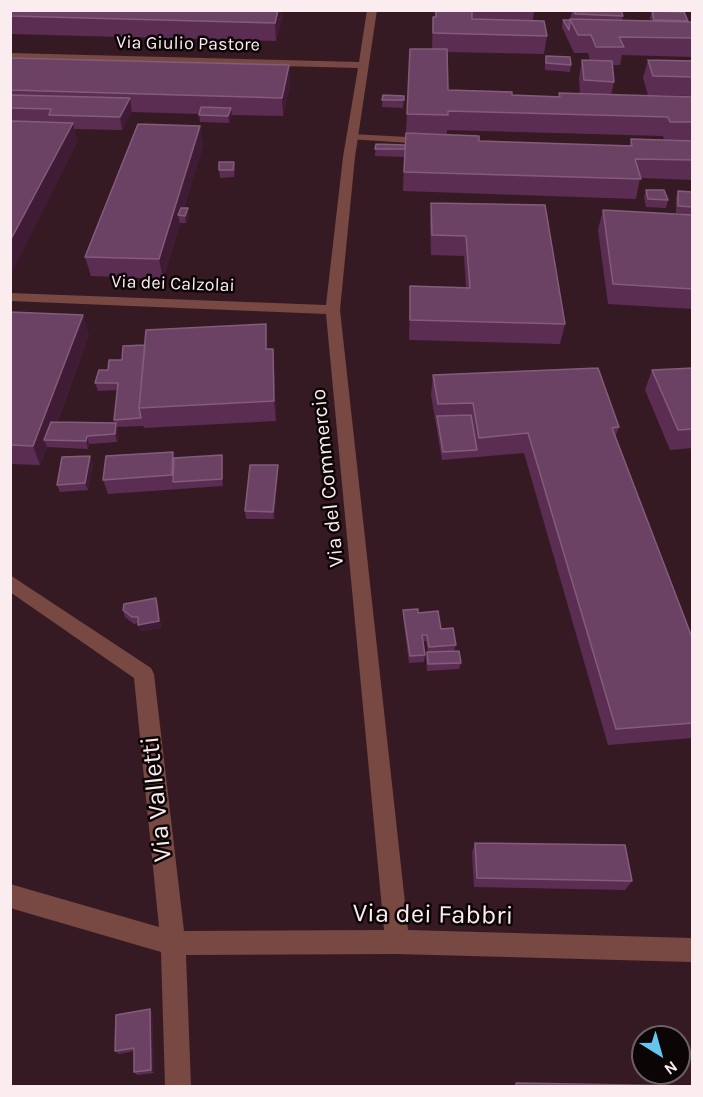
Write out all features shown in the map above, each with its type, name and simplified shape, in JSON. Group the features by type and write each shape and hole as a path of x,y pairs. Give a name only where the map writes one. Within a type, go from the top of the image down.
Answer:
{"street":[{"name":"Via del Commercio","path":"372,10 352,137 333,310 397,942"},
{"name":"Via Giulio Pastore","path":"10,56 364,65"},
{"name":"Via dei Calzolai","path":"10,297 333,310"},
{"name":"Via Valletti","path":"10,582 144,674 173,943 178,1086"},
{"name":"Via dei Fabbri","path":"10,896 173,943 397,942 693,950"}],"lane":[{"path":"352,137 433,142"}],"shaded area":[{"path":"10,11 692,11 692,1086 11,1086"}],"building":[{"path":"10,10 278,10 275,23 10,16"},
{"path":"436,10 472,10 472,19 544,21 547,36 433,33 433,17 436,17"},
{"path":"574,10 621,10 623,16 575,14"},
{"path":"652,11 684,12 688,21 654,20"},
{"path":"570,19 693,22 693,38 619,37 624,47 596,47 591,35 578,35"},
{"path":"563,20 570,20 569,30"},
{"path":"410,49 447,49 448,90 512,92 512,95 560,97 559,93 693,97 693,122 670,122 668,117 448,111 448,115 407,114"},
{"path":"546,56 570,57 571,65 546,63"},
{"path":"10,58 289,65 282,98 10,90"},
{"path":"582,60 612,61 614,82 584,80"},
{"path":"648,60 693,61 693,77 653,76"},
{"path":"10,95 130,98 120,117 49,115 51,109 10,108"},
{"path":"383,95 404,96 404,100 382,100"},
{"path":"201,107 231,108 228,116 199,115"},
{"path":"12,121 73,123 10,241 10,124"},
{"path":"138,124 200,126 159,259 85,257"},
{"path":"406,133 479,136 479,141 632,146 631,139 693,141 693,160 635,159 641,179 404,172"},
{"path":"376,144 405,145 405,149 375,149"},
{"path":"219,162 234,162 233,170 219,170"},
{"path":"646,190 664,190 668,200 648,199"},
{"path":"678,191 693,192 693,207 678,206"},
{"path":"431,203 545,205 565,324 410,320 410,286 470,288 466,236 432,235"},
{"path":"181,208 188,208 185,216 178,215"},
{"path":"603,210 693,215 693,289 613,284"},
{"path":"10,312 83,315 33,446 10,445"},
{"path":"266,324 266,349 273,349 274,401 139,408 146,330"},
{"path":"145,345 139,408 141,418 114,420 118,383 95,383 99,370 108,370 109,360 122,360 123,346"},
{"path":"598,368 619,427 612,428 693,640 693,723 616,729 528,433 479,438 473,403 438,404 433,375"},
{"path":"693,368 693,429 678,430 652,370"},
{"path":"471,415 477,450 443,452 437,416"},
{"path":"51,422 116,423 115,434 87,436 86,441 44,440"},
{"path":"173,452 172,475 103,480 106,456"},
{"path":"222,455 222,479 173,482 174,458"},
{"path":"90,456 85,483 57,485 62,457"},
{"path":"250,465 278,465 273,512 245,511"},
{"path":"156,598 159,621 138,625 138,617 132,617 123,610 124,604"},
{"path":"418,609 418,613 438,611 441,629 453,628 456,645 429,647 427,635 422,635 425,655 410,656 403,610"},
{"path":"459,651 461,663 428,664 427,652"},
{"path":"475,843 625,845 632,881 477,878"},
{"path":"150,1009 151,1070 134,1072 134,1048 115,1051 116,1015"},
{"path":"516,1083 693,1086 516,1086"}]}
